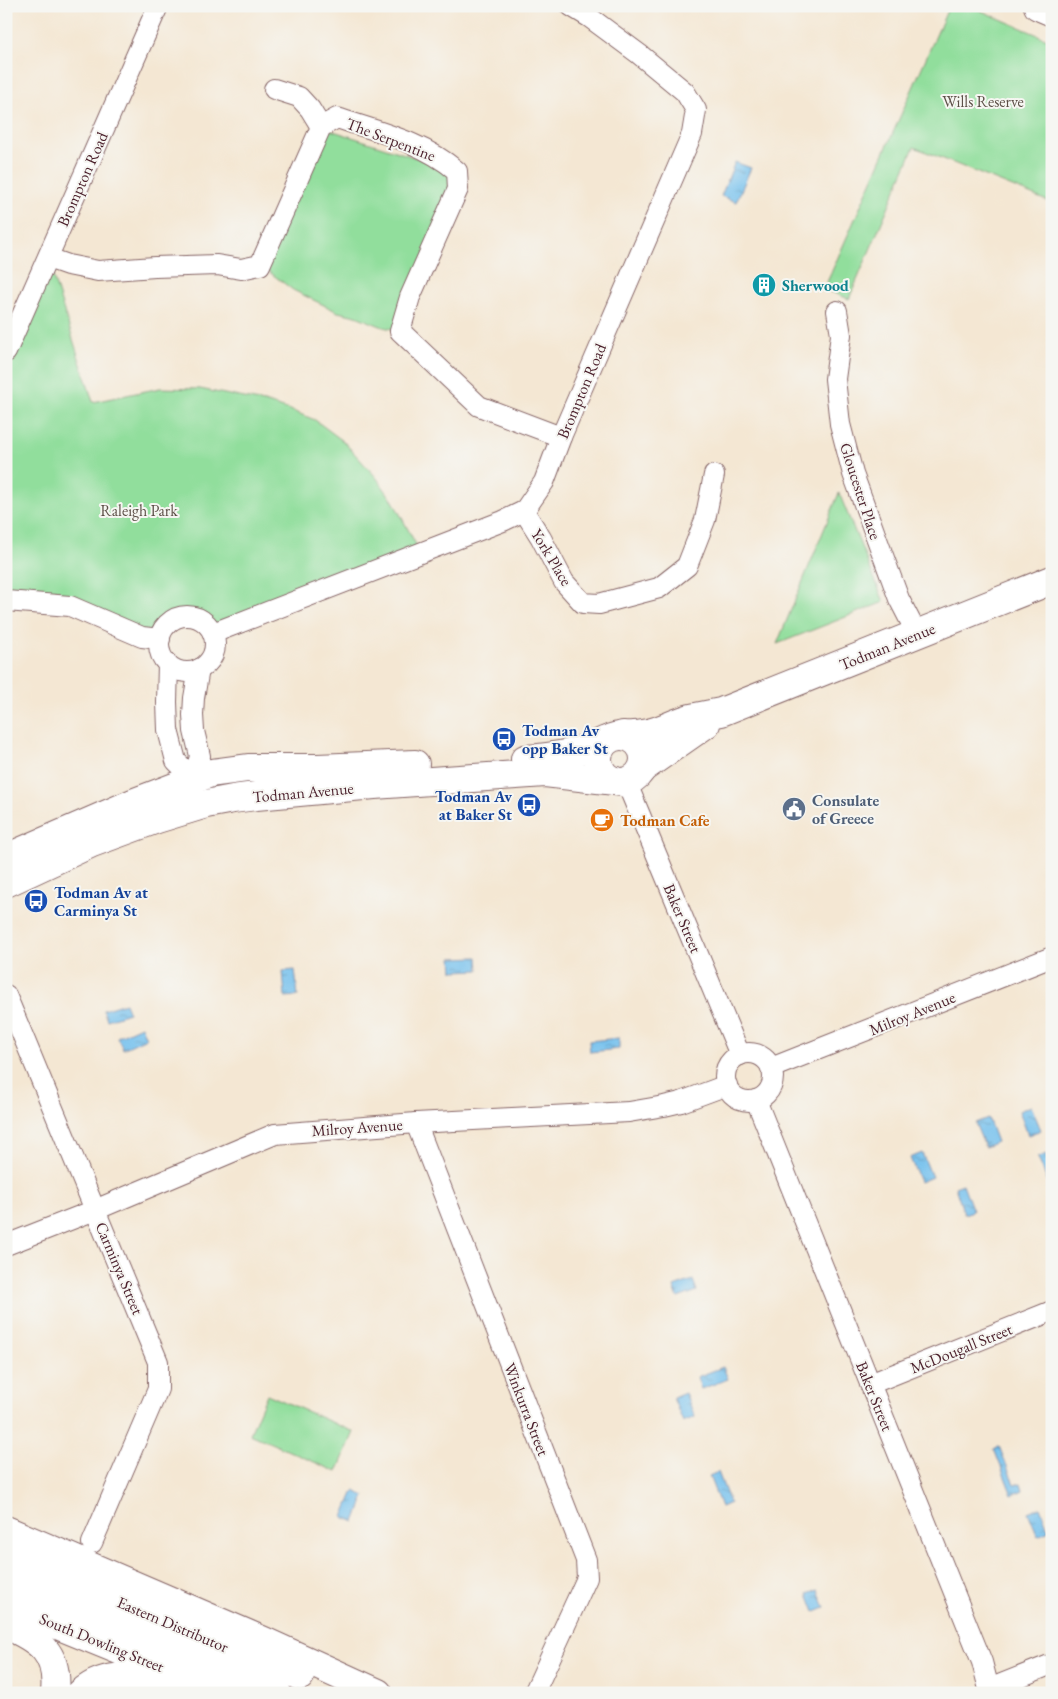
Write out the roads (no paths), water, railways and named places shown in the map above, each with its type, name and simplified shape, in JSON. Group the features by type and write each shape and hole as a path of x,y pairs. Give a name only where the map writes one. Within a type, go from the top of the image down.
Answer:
{"main road":[{"path":"1038,6 1052,12"},
{"name":"Todman Avenue","path":"6,858 134,802 194,779 219,772 248,768 318,768 527,759 572,753 615,738 648,734 692,718 721,712 1052,580"},
{"name":"Todman Avenue","path":"6,883 85,847 157,819 206,804 280,793 545,772 629,776 721,712"},
{"path":"615,738 632,738 639,743 643,750 644,759 629,776 607,778 601,772 598,763 601,747 615,738"},
{"path":"126,831 142,816 178,800 188,790 194,779 200,786 212,790 252,787 280,793"},
{"path":"6,1530 264,1641 378,1693"},
{"name":"Eastern Distributor","path":"6,1553 340,1693"},
{"name":"Eastern Distributor","path":"6,1580 277,1693"},
{"name":"South Dowling Street","path":"6,1604 224,1693"},
{"path":"6,1625 31,1637 45,1648 55,1670 55,1693"},
{"path":"81,1693 97,1682 109,1678 126,1677 148,1681 185,1693"}],"street":[{"name":"Brompton Road","path":"6,352 158,6"},
{"name":"Brompton Road","path":"213,633 503,521 524,510 544,482 561,437 692,134 696,110 685,92 589,17 571,6"},
{"path":"274,88 299,97 321,127"},
{"name":"The Serpentine","path":"48,258 68,265 98,271 217,265 241,269 260,265 321,127 337,118 400,139 444,160 457,171 458,189 410,297 400,331 479,406 561,437"},
{"name":"Gloucester Place","path":"836,311 841,334 835,379 840,424 844,440 853,474 899,599 917,634"},
{"name":"York Place","path":"524,510 564,582 583,603 599,604 659,588 686,566 706,520 714,475"},
{"path":"6,602 70,606 142,637 160,639"},
{"path":"191,616 207,624 213,633 215,643 214,654 200,669 187,672 177,671 161,655 160,639 163,630 168,624 181,617 191,616"},
{"path":"168,664 166,702 168,730 176,761 194,779"},
{"path":"194,779 200,756 194,731 193,715 194,698 200,669"},
{"name":"Baker Street","path":"629,776 630,792 740,1055"},
{"name":"Milroy Avenue","path":"771,1068 1052,956"},
{"name":"Carminya Street","path":"6,995 158,1362 158,1389 92,1543"},
{"path":"747,1053 762,1056 771,1068 772,1084 763,1096 756,1100 742,1100 730,1092 727,1085 726,1071 729,1064 740,1055 747,1053"},
{"name":"Milroy Avenue","path":"6,1245 95,1210 275,1134 416,1123 629,1112 672,1104 727,1085"},
{"name":"Baker Street","path":"756,1100 982,1662 988,1691"},
{"name":"Winkurra Street","path":"416,1123 586,1560 587,1578 534,1693"},
{"name":"McDougall Street","path":"870,1384 1052,1311"},
{"path":"988,1691 1052,1664"}],"water":[{"path":"735,162 751,168 736,202 721,196"},
{"path":"478,957 479,970 453,971 452,958"},
{"path":"295,970 298,996 285,997 283,971"},
{"path":"125,1003 129,1013 107,1020 103,1010"},
{"path":"141,1026 146,1038 123,1049 117,1037"},
{"path":"619,1038 619,1049 590,1052 589,1041"},
{"path":"1031,1106 1041,1130 1028,1135 1019,1111"},
{"path":"988,1118 997,1142 985,1147 975,1123"},
{"path":"922,1153 932,1177 920,1182 910,1158"},
{"path":"1046,1154 1052,1168 1052,1184 1049,1185 1038,1158"},
{"path":"963,1184 973,1211 964,1214 955,1187"},
{"path":"693,1280 697,1291 678,1298 674,1287"},
{"path":"723,1367 728,1379 701,1389 697,1377"},
{"path":"685,1393 695,1417 683,1422 673,1398"},
{"path":"999,1446 1014,1484 1021,1483 1023,1490 1012,1495 994,1449"},
{"path":"718,1472 730,1503 721,1507 709,1476"},
{"path":"354,1491 365,1496 355,1522 343,1517"},
{"path":"1040,1507 1049,1531 1038,1536 1028,1512"},
{"path":"818,1590 825,1608 815,1612 808,1594"}],"place":[{"name":"Sherwood","path":"764,285"},
{"name":"Todman Av opp Baker St","path":"504,739"},
{"name":"Todman Av at Baker St","path":"529,805"},
{"name":"Consulate of Greece","path":"794,809"},
{"name":"Todman Cafe","path":"602,820"},
{"name":"Todman Av at Carminya St","path":"36,901"}],"park label":[{"name":"Wills Reserve","path":"983,101"},
{"name":"Raleigh Park","path":"139,510"}]}
